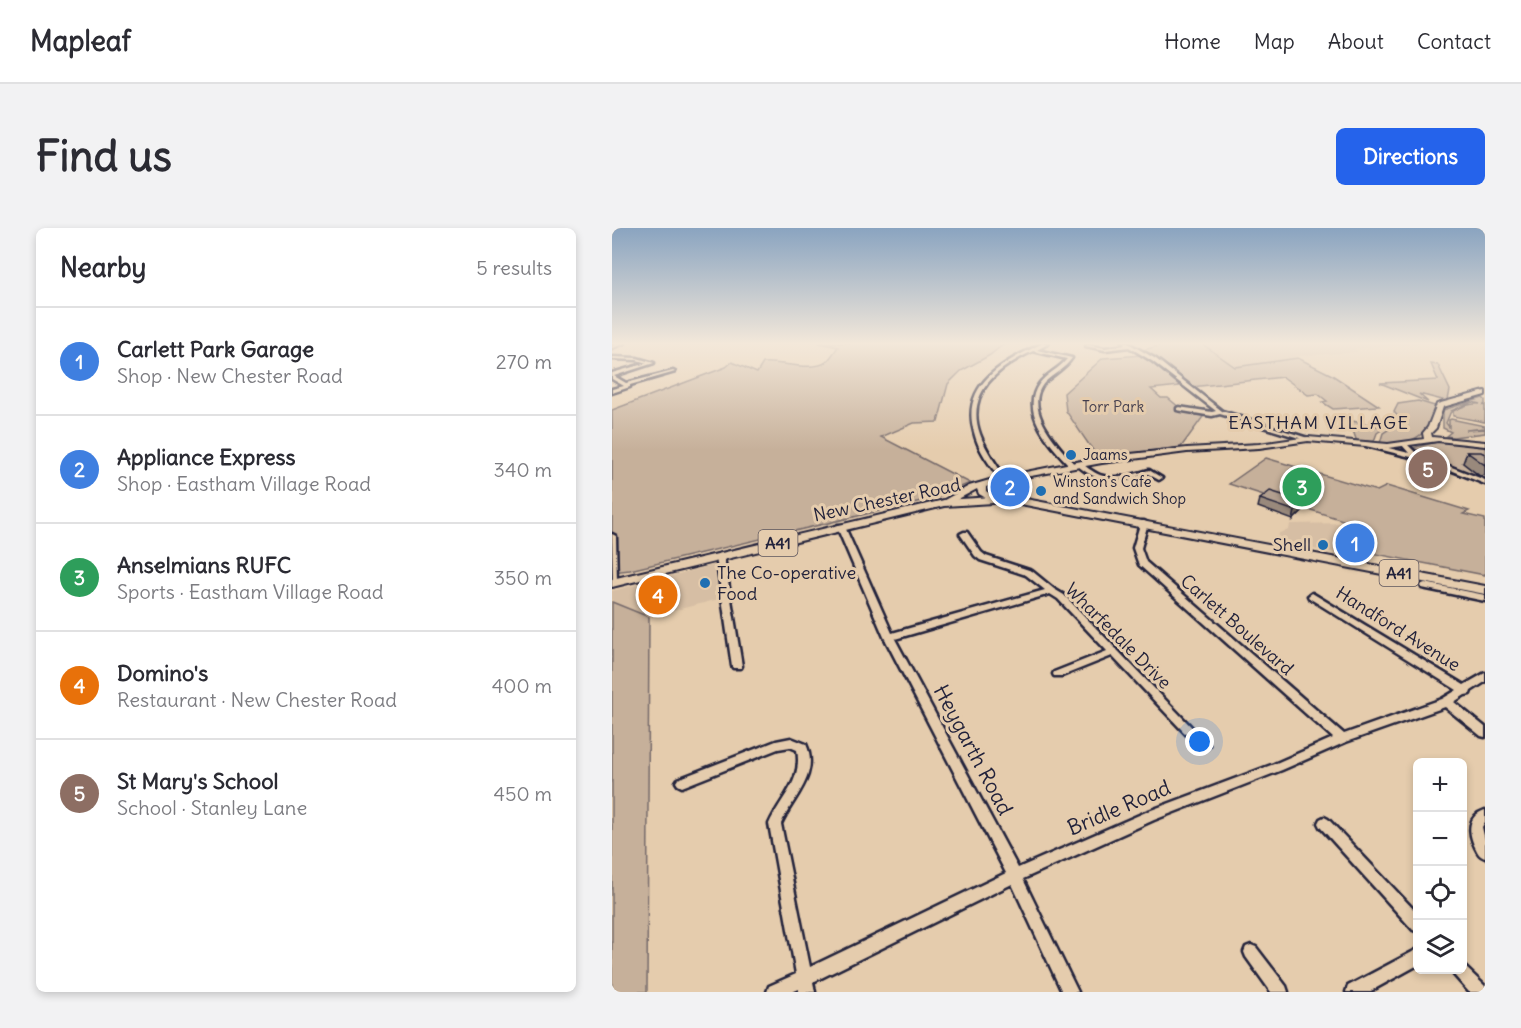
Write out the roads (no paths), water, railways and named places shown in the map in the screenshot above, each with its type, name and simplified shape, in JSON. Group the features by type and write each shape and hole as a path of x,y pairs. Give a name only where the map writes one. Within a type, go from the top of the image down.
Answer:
{"highway":[{"name":"New Chester Road","path":"613,583 944,503 993,499 1035,503 1485,591"},
{"name":"New Chester Road","path":"1314,556 1378,563 1485,583"}],"main road":[{"path":"1428,440 1427,433 1432,428 1440,406 1485,393"},
{"path":"944,503 981,486 1003,479 1075,465 1187,450 1259,446 1308,439 1368,445 1405,445 1428,440 1485,444"},
{"path":"981,486 982,492 993,499"},
{"path":"965,500 981,486"}],"street":[{"path":"618,379 628,384"},
{"path":"612,391 648,379"},
{"path":"988,379 980,387 974,402 974,422 982,448 1003,479"},
{"path":"1047,379 1042,383 1034,400 1041,424 1050,440 1075,465 1092,475 1111,480 1149,472 1159,478"},
{"path":"1178,379 1220,412 1308,439"},
{"path":"1179,409 1212,414 1220,412"},
{"path":"1368,445 1443,464 1485,482"},
{"path":"1405,445 1416,457"},
{"name":"Carlett Boulevard","path":"1144,524 1137,548 1142,563 1342,740"},
{"name":"Heygarth Road","path":"841,527 890,637 1015,876 1070,992"},
{"path":"964,534 983,558 1029,573 1051,591"},
{"path":"612,536 613,583"},
{"path":"720,557 736,666"},
{"path":"1425,586 1485,598"},
{"name":"Wharfedale Drive","path":"890,637 1051,591 1061,597 1203,746"},
{"name":"Handford Avenue","path":"1312,596 1466,691"},
{"path":"1058,674 1113,652"},
{"name":"Bridle Road","path":"775,992 806,985 1015,876 1150,816 1342,740 1446,702 1485,677"},
{"path":"1446,702 1485,733"},
{"path":"682,782 776,745 791,742 802,747 806,763 799,786 780,808 775,824 806,985"},
{"path":"1485,815 1480,818 1476,827 1477,839 1485,852"},
{"path":"1324,823 1413,920"},
{"path":"1251,952 1280,992"},
{"path":"1354,992 1413,959"},
{"path":"1464,974 1480,992"}],"place":[{"name":"Jaams","path":"1071,455"},
{"name":"St Mary's School","path":"1428,469"},
{"name":"Appliance Express","path":"1010,487"},
{"name":"Anselmians RUFC","path":"1302,487"},
{"name":"Winston's Cafe and Sandwich Shop","path":"1041,491"},
{"name":"Carlett Park Garage","path":"1355,543"},
{"name":"Shell","path":"1323,545"},
{"name":"The Co-operative Food","path":"705,583"},
{"name":"Domino's","path":"658,595"}],"district":[{"name":"EASTHAM VILLAGE","path":"1319,423"}],"park label":[{"name":"Torr Park","path":"1113,407"}]}
